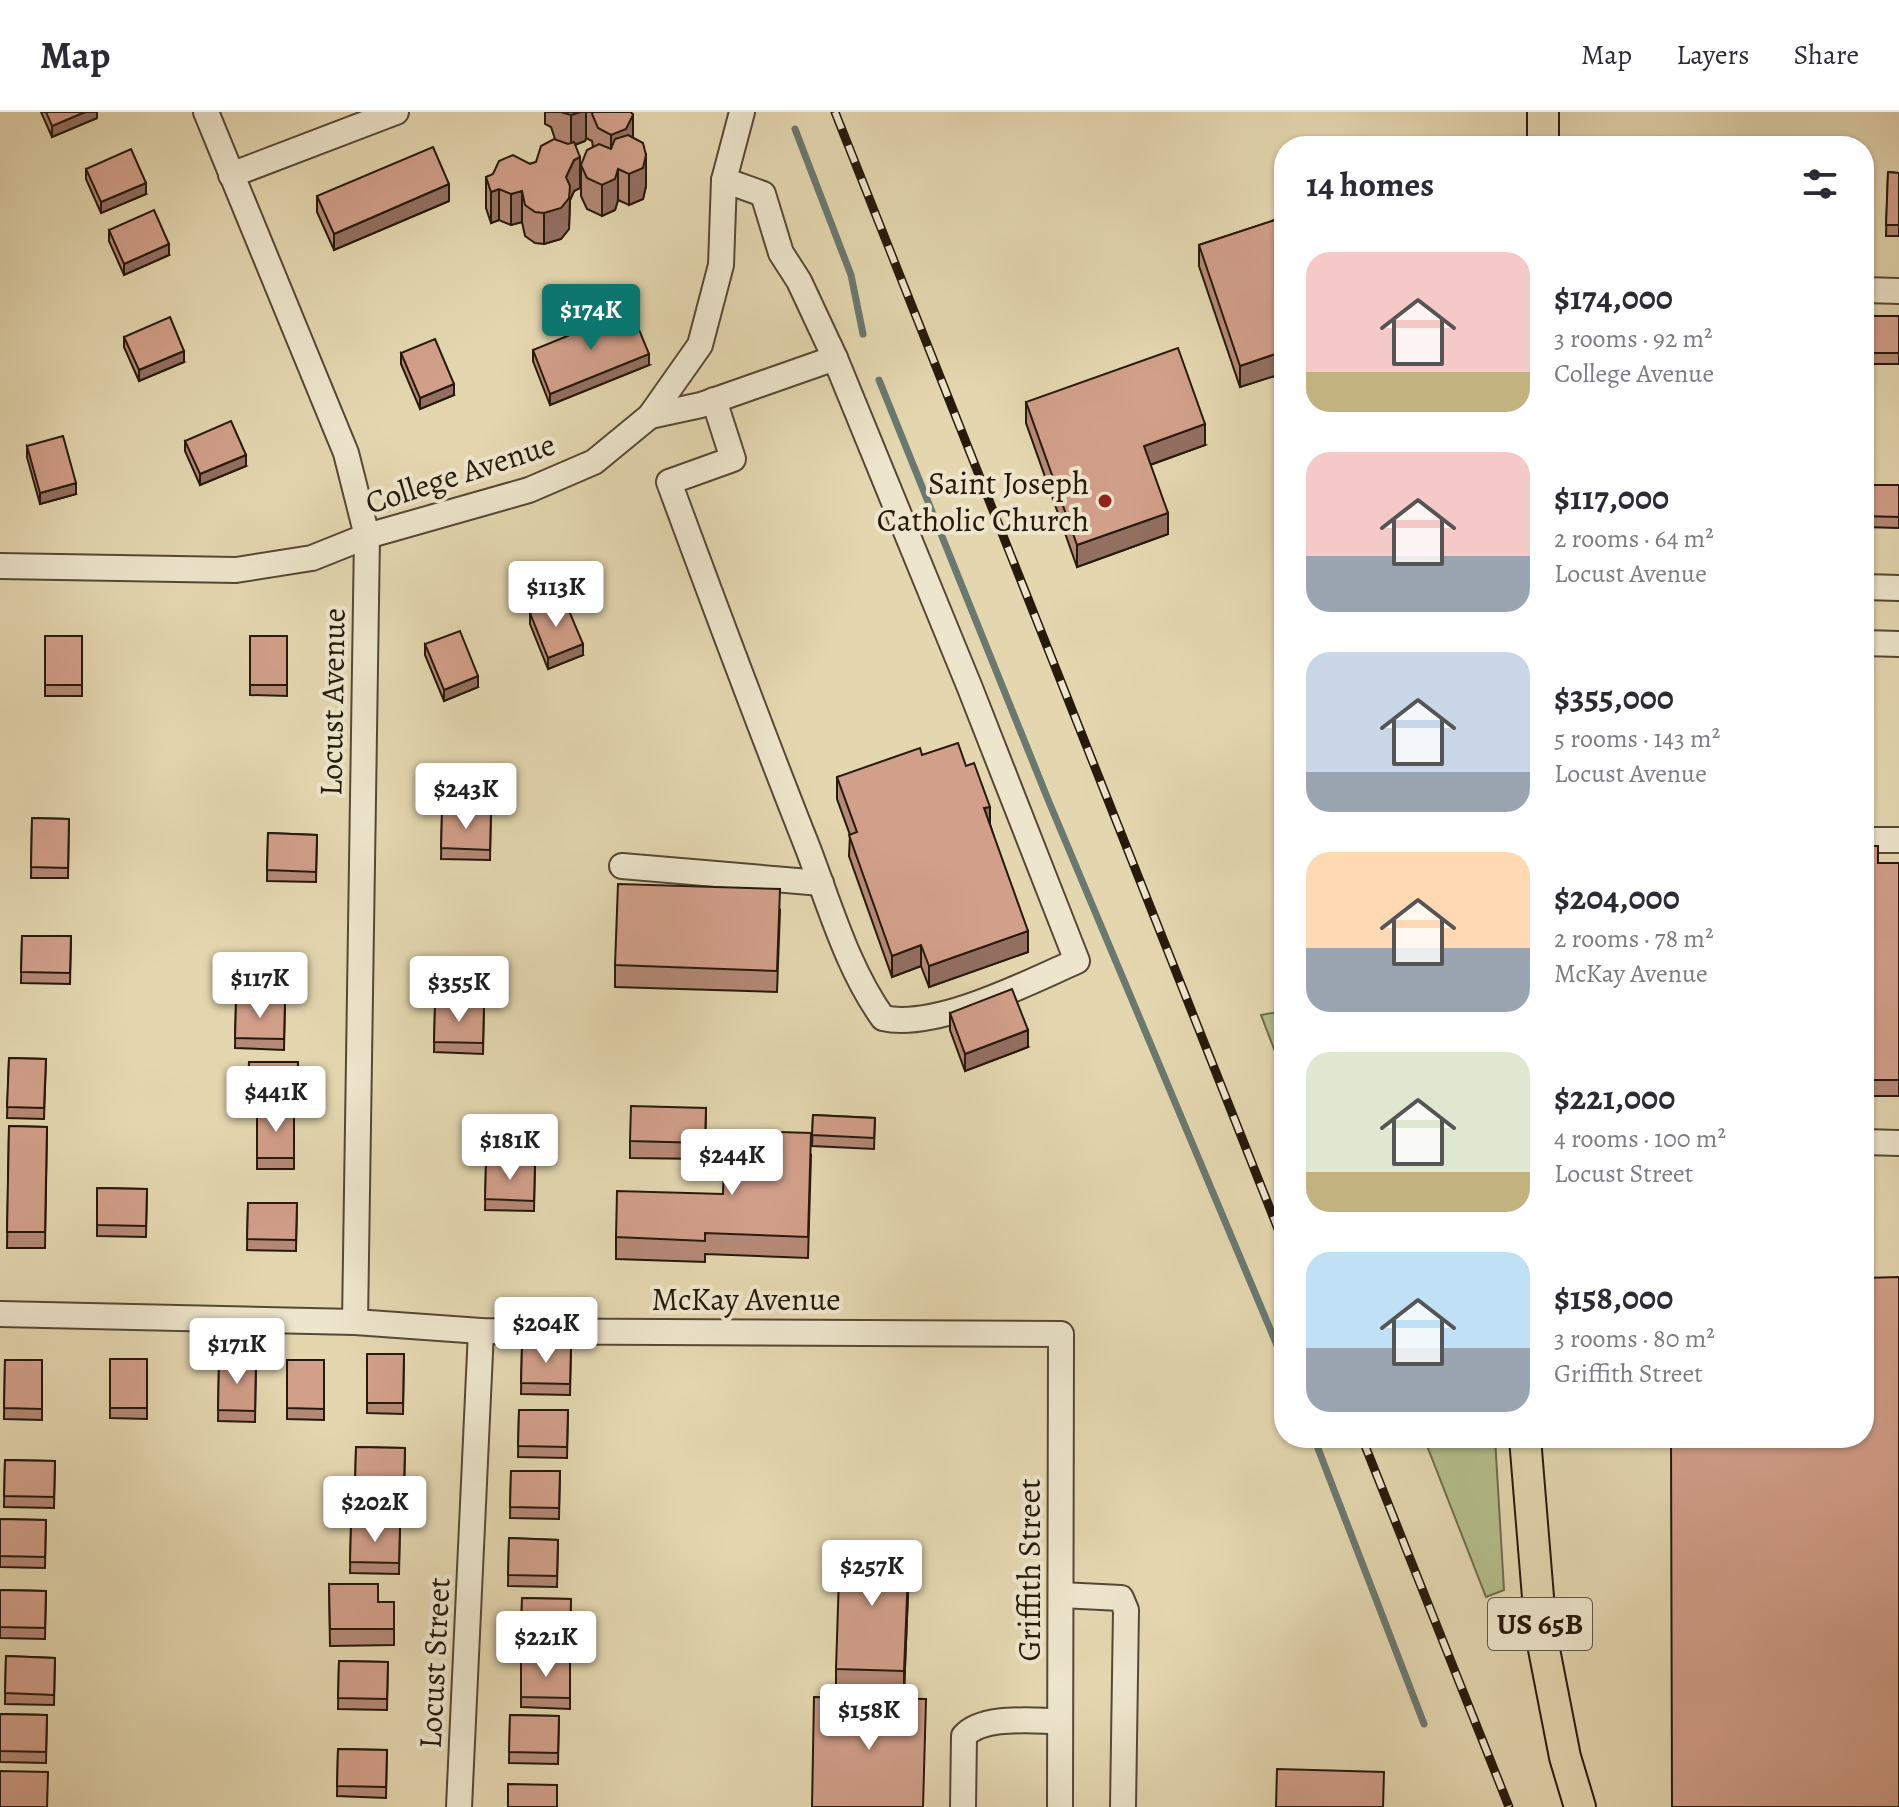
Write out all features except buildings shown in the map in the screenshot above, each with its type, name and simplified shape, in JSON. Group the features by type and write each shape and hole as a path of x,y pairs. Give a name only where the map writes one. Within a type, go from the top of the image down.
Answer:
{"main road":[{"path":"1543,112 1543,136"},
{"name":"US 65B","path":"1526,1448 1541,1634 1565,1757 1580,1807"}],"street":[{"name":"Locust Avenue","path":"206,112 346,453 367,536 355,1322"},
{"path":"231,175 396,112"},
{"name":"College Avenue","path":"0,566 236,570 312,558 367,536 529,490 594,462 650,416 700,345 721,265 724,180 742,112"},
{"path":"714,400 733,459 669,482 767,747 850,956 883,1018 898,1021 966,1008 1077,961 835,358 799,281 781,253 763,194 724,180"},
{"path":"1874,290 1899,291"},
{"path":"650,416 714,400 835,358"},
{"path":"1874,587 1899,588"},
{"path":"1874,643 1899,644"},
{"path":"1874,840 1899,840"},
{"path":"622,866 821,883"},
{"path":"1874,1142 1899,1143"},
{"name":"McKay Avenue","path":"0,1314 355,1322 481,1331 1061,1334"},
{"name":"Locust Street","path":"459,1807 481,1331"},
{"name":"Griffith Street","path":"1060,1807 1061,1334"},
{"path":"1061,1595 1121,1598 1126,1610 1123,1807"},
{"path":"963,1807 964,1736 971,1728 984,1723 1060,1721"}],"green space":[{"path":"1274,1013 1274,1049 1261,1015"},
{"path":"1428,1448 1496,1448 1504,1590 1486,1597"}],"waterway":[{"path":"795,129 851,275 863,334"},
{"path":"879,380 1049,802 1274,1338"},
{"path":"1318,1448 1424,1724"}],"railway":[{"path":"835,112 1274,1219"},
{"path":"1366,1448 1509,1807"}],"place":[{"name":"Saint Joseph Catholic Church","path":"1105,501"}]}
